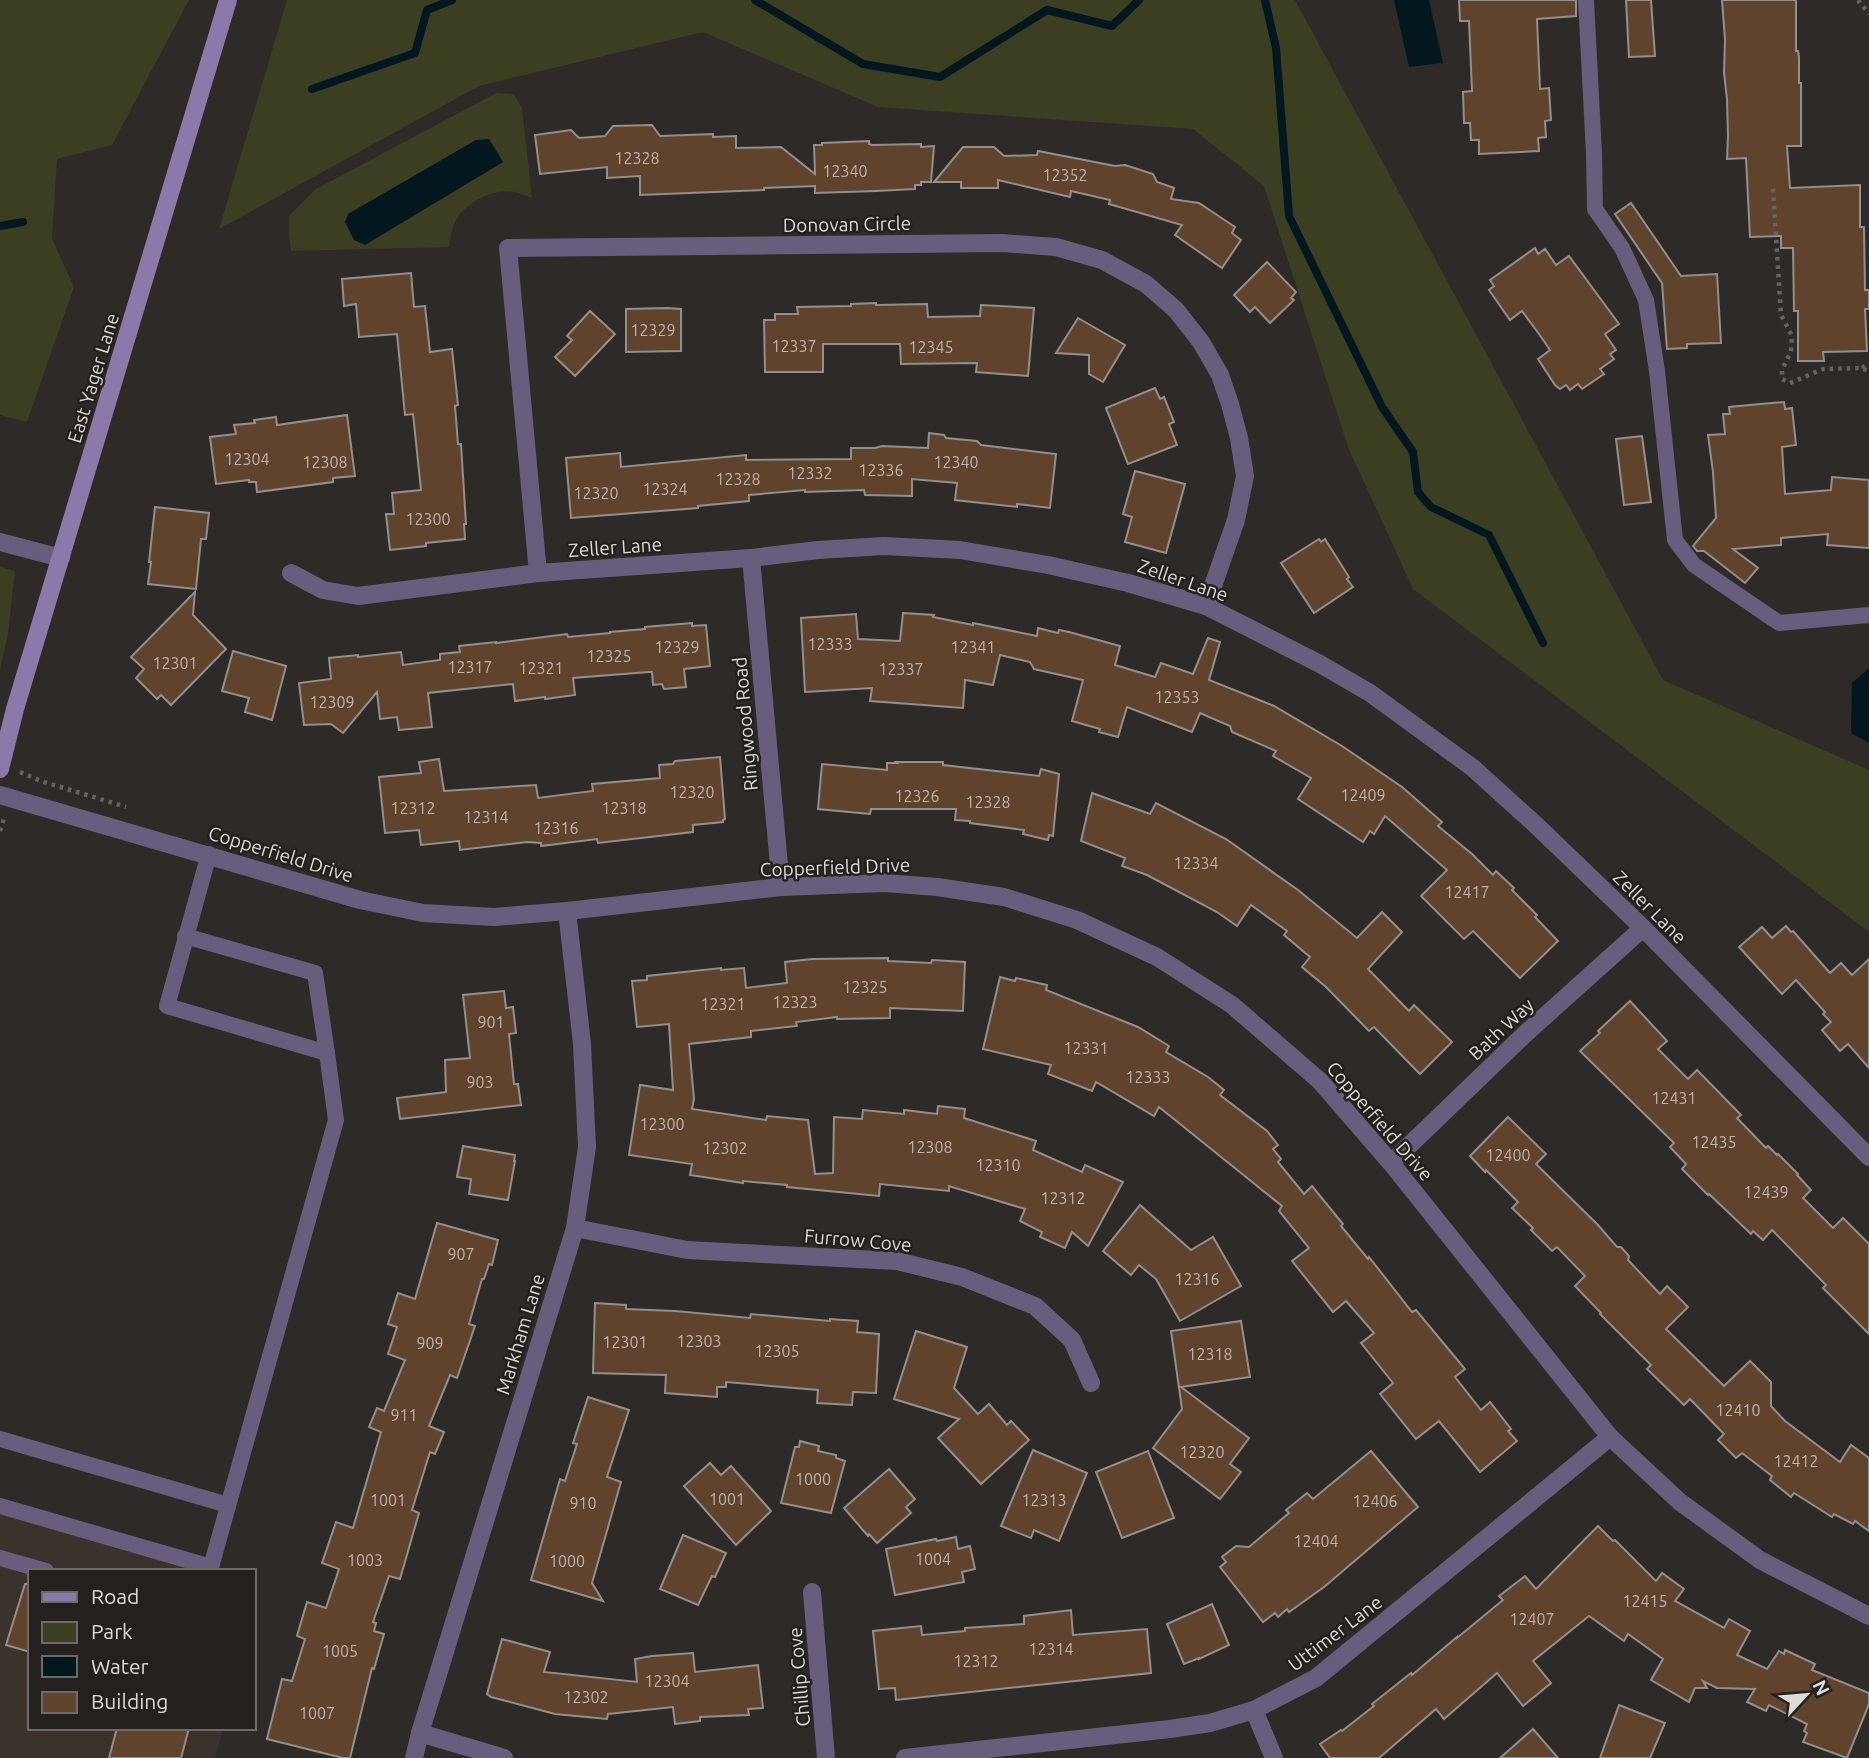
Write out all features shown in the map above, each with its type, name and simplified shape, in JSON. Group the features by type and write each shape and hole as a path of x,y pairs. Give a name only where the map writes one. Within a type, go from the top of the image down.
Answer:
{"street":[{"name":"East Yager Lane","path":"0,769 15,709 228,0"},
{"name":"Donovan Circle","path":"538,573 508,248 1002,243 1056,247 1102,260 1146,284 1177,310 1201,342 1220,375 1239,438 1245,476 1236,520 1206,606"},
{"path":"0,542 61,558"},
{"name":"Zeller Lane","path":"291,573 323,590 358,596 538,573 884,546 960,550 1061,568 1128,583 1206,606 1370,693 1473,768 1537,825 1643,928 1869,1157"},
{"name":"Ringwood Road","path":"751,558 781,887"},
{"name":"Copperfield Drive","path":"0,795 360,900 423,913 494,917 781,887 884,883 937,887 1004,897 1077,920 1157,957 1232,1005 1321,1081 1391,1163 1610,1437 1680,1502 1760,1560 1869,1616"},
{"name":"Markham Lane","path":"414,1758 575,1228 587,1147 582,1044 567,911"},
{"name":"Bath Way","path":"1391,1163 1525,1034 1643,928"},
{"name":"Furrow Cove","path":"575,1228 687,1250 897,1261 962,1277 1035,1306 1072,1340 1091,1383"},
{"name":"Uttimer Lane","path":"905,1758 1170,1729 1210,1723 1254,1710 1316,1678 1610,1437"},
{"name":"Chillip Cove","path":"812,1592 826,1758"},
{"path":"1254,1710 1274,1758"},
{"path":"420,1733 504,1758"}],"lane":[{"path":"1586,0 1595,209 1622,248 1647,300 1675,540 1694,565 1779,623 1869,615"},
{"path":"209,855 167,1006 327,1053"},
{"path":"0,1506 211,1567 336,1120 315,973 185,936"},
{"path":"0,1439 228,1505"},
{"path":"0,1558 39,1569"}],"path":[{"path":"1858,0 1869,14"},
{"path":"1773,189 1781,315 1791,336 1791,351 1782,370 1782,379 1790,383 1824,369 1862,368 1869,372"},
{"path":"1862,368 1869,363"},
{"path":"20,772 78,792"}],"shaded area":[{"path":"0,1508 191,1569 28,1569 28,1730 222,1730 215,1758 0,1758"}],"green space":[{"path":"0,0 189,0 112,145 57,159 52,239 74,287 27,422 0,415"},
{"path":"287,0 1295,0 1663,680 1869,770 1869,932 1413,589 1348,447 1264,186 1193,129 878,107 703,32 479,86 219,229"},
{"path":"496,93 514,94 522,108 532,198 507,191 482,197 467,207 456,220 449,247 291,251 289,216 316,189"},
{"path":"0,567 15,571 8,634 0,669"}],"water":[{"path":"1394,0 1429,0 1443,63 1409,67"},
{"path":"489,139 503,162 365,245 354,240 345,222 348,214 476,140"},
{"path":"1869,668 1869,743 1851,733 1852,683"}],"building":[{"path":"1459,0 1576,0 1576,16 1537,19 1540,89 1549,88 1551,120 1545,121 1546,137 1538,138 1539,151 1479,154 1479,140 1471,140 1470,123 1464,123 1463,92 1472,91 1469,21 1460,21"},
{"path":"1626,0 1651,0 1655,56 1629,57"},
{"path":"1722,0 1796,0 1796,51 1801,83 1801,146 1787,146 1790,188 1860,185 1865,290 1869,290 1869,309 1865,309 1867,351 1823,352 1824,361 1798,361 1798,311 1794,311 1793,248 1781,248 1781,236 1750,237 1746,158 1727,159"},
{"path":"652,125 660,136 736,136 736,148 781,147 815,174 814,145 822,143 869,141 872,145 934,146 931,182 921,182 921,185 915,185 915,189 876,191 815,193 815,186 640,195 640,176 607,178 607,167 540,174 535,135 571,130 579,138 605,136 613,126"},
{"path":"963,147 994,147 1004,156 1037,155 1038,151 1115,166 1125,165 1153,174 1157,182 1174,188 1171,199 1199,203 1235,227 1232,233 1241,240 1222,268 1175,235 1182,225 1109,204 1110,200 1071,191 1070,197 998,180 998,188 961,188 961,182 934,182"},
{"path":"1631,203 1681,276 1717,274 1721,343 1687,344 1687,348 1667,349 1662,283 1615,214"},
{"path":"1535,248 1538,254 1545,249 1556,265 1569,256 1619,324 1605,334 1616,350 1610,354 1614,359 1600,369 1604,374 1582,389 1578,384 1570,390 1566,385 1560,389 1555,385 1538,359 1550,350 1539,334 1522,311 1510,320 1489,290 1494,286 1490,280"},
{"path":"1267,262 1296,292 1291,298 1294,300 1270,323 1255,307 1250,312 1234,295"},
{"path":"411,273 414,307 425,306 430,352 452,349 458,405 455,406 458,444 461,444 465,539 390,550 386,514 394,514 392,493 421,490 413,414 405,415 397,334 359,337 356,304 344,306 342,279"},
{"path":"876,303 927,304 928,317 980,316 981,305 1034,308 1028,376 976,372 977,363 901,364 900,344 823,344 823,372 765,372 764,320 775,320 775,314 798,314 797,307"},
{"path":"626,309 681,309 681,351 626,352"},
{"path":"590,311 615,334 575,376 555,357 572,340 567,336"},
{"path":"1078,318 1125,345 1103,382 1089,374 1089,355 1056,353"},
{"path":"1155,388 1160,399 1164,397 1174,422 1169,424 1177,445 1128,464 1106,408"},
{"path":"1784,402 1785,409 1792,408 1796,445 1782,447 1785,494 1831,490 1832,477 1869,480 1869,548 1827,545 1828,534 1781,538 1781,545 1733,549 1758,568 1745,583 1704,551 1697,551 1693,546 1716,518 1708,435 1725,434 1723,414 1730,414 1729,407"},
{"path":"347,415 355,476 333,478 333,482 257,492 256,482 249,480 216,484 210,437 236,434 234,425 255,423 254,420 276,417 277,425"},
{"path":"929,433 944,435 946,438 977,441 981,445 1056,454 1050,508 955,500 957,483 912,479 912,496 865,495 864,490 805,490 749,495 749,501 698,508 571,518 566,458 620,453 621,467 746,455 746,460 851,459 851,448 928,448"},
{"path":"1642,436 1651,502 1624,505 1616,439"},
{"path":"1135,471 1185,484 1166,553 1125,542 1132,517 1123,514"},
{"path":"155,507 209,513 206,539 201,539 196,589 148,584"},
{"path":"1319,539 1321,542 1325,539 1353,587 1314,613 1281,563"},
{"path":"195,592 193,615 226,649 171,705 161,695 157,699 136,678 144,669 131,657"},
{"path":"903,613 934,615 933,617 1037,636 1038,628 1058,633 1059,630 1069,632 1120,646 1115,665 1155,677 1161,663 1193,674 1208,638 1220,642 1209,680 1274,706 1342,746 1402,787 1442,822 1438,826 1493,875 1496,871 1514,888 1512,890 1558,941 1520,978 1473,931 1464,939 1421,896 1447,870 1385,816 1374,834 1370,831 1363,842 1298,799 1311,778 1273,756 1276,751 1232,732 1230,726 1200,713 1192,732 1127,707 1118,737 1099,732 1100,729 1072,721 1083,680 1034,669 1030,662 1000,655 993,685 965,680 963,708 870,701 872,688 805,692 801,618 856,614 858,639 900,641"},
{"path":"692,623 692,626 706,625 710,666 684,669 686,687 664,689 662,684 653,685 652,672 649,672 573,678 575,695 545,699 515,701 513,684 428,693 432,727 399,730 397,717 380,719 377,692 343,733 331,724 304,725 299,683 331,679 329,658 401,652 403,665 440,660 440,654 460,652 459,646"},
{"path":"233,651 286,666 272,720 245,712 249,698 222,691"},
{"path":"720,757 725,819 723,822 693,825 693,832 598,843 597,839 541,846 541,843 527,842 460,850 459,841 421,845 419,830 385,833 379,777 421,773 419,762 439,759 444,791 536,785 538,798 593,791 592,784 660,778 659,765"},
{"path":"943,762 943,765 1039,776 1041,769 1059,774 1053,836 1049,835 1048,840 1023,834 1024,830 955,820 956,809 871,809 870,814 818,809 822,764 887,770 887,763"},
{"path":"1092,793 1150,814 1156,803 1226,839 1298,890 1357,938 1382,912 1402,932 1368,969 1409,1011 1414,1005 1452,1042 1420,1074 1374,1027 1369,1031 1326,987 1302,967 1310,957 1284,935 1287,931 1251,905 1237,926 1217,912 1147,875 1122,866 1125,858 1081,841"},
{"path":"1786,926 1830,973 1841,963 1852,975 1869,959 1869,1068 1848,1044 1840,1051 1822,1030 1831,1022 1796,980 1782,994 1739,947 1762,927 1772,938"},
{"path":"888,958 888,961 965,962 963,1011 890,1008 890,1018 837,1017 796,1022 797,1026 751,1031 751,1037 689,1044 694,1099 692,1109 766,1120 767,1116 808,1120 815,1174 833,1173 834,1117 862,1119 863,1110 904,1114 904,1110 937,1114 938,1106 965,1109 964,1118 1036,1141 1033,1150 1082,1172 1085,1165 1123,1182 1088,1246 1072,1232 1065,1248 1040,1237 1042,1232 1020,1221 1025,1209 949,1186 949,1191 880,1184 879,1196 787,1185 743,1183 690,1175 692,1164 629,1155 640,1085 673,1090 669,1024 637,1027 632,981 647,980 647,976 744,968 746,988 787,983 785,962"},
{"path":"1000,977 1047,985 1046,990 1138,1027 1169,1046 1166,1052 1208,1077 1224,1090 1220,1095 1267,1131 1278,1145 1273,1149 1281,1159 1278,1162 1304,1194 1312,1186 1343,1224 1341,1226 1412,1312 1416,1310 1465,1369 1455,1377 1481,1410 1490,1402 1517,1441 1480,1472 1439,1421 1416,1439 1380,1394 1393,1383 1361,1343 1374,1333 1346,1301 1333,1312 1292,1261 1309,1248 1279,1211 1282,1206 1159,1107 1154,1116 1096,1082 1092,1091 1048,1074 1051,1065 983,1049"},
{"path":"504,991 506,1008 513,1007 516,1033 509,1034 514,1084 518,1084 521,1105 400,1119 397,1098 446,1092 445,1060 470,1058 463,995"},
{"path":"1630,1001 1667,1041 1658,1049 1688,1079 1697,1070 1741,1115 1737,1118 1766,1148 1768,1146 1778,1154 1798,1174 1811,1190 1803,1198 1833,1228 1843,1218 1869,1244 1869,1334 1823,1288 1826,1285 1772,1230 1763,1240 1753,1231 1751,1234 1708,1195 1682,1169 1686,1164 1670,1147 1674,1143 1580,1051"},
{"path":"1508,1117 1546,1154 1536,1164 1617,1247 1621,1247 1629,1256 1628,1260 1660,1294 1667,1286 1688,1307 1666,1329 1724,1386 1750,1361 1771,1382 1771,1406 1785,1421 1840,1462 1851,1445 1869,1458 1869,1531 1855,1521 1853,1524 1834,1514 1832,1517 1794,1493 1791,1497 1770,1480 1772,1476 1742,1453 1736,1458 1718,1440 1724,1434 1690,1399 1684,1405 1647,1369 1651,1365 1575,1286 1585,1276 1557,1247 1552,1251 1531,1230 1533,1228 1512,1208 1518,1202 1470,1156"},
{"path":"463,1146 515,1155 508,1200 469,1194 471,1179 457,1177"},
{"path":"1140,1205 1191,1250 1213,1237 1241,1286 1180,1321 1156,1279 1139,1265 1131,1275 1103,1251"},
{"path":"437,1223 498,1240 492,1265 489,1264 482,1279 469,1324 475,1326 457,1378 450,1375 429,1426 444,1432 435,1454 430,1452 412,1510 419,1513 400,1579 389,1576 373,1622 376,1623 374,1631 384,1634 374,1669 372,1668 350,1758 267,1739 282,1679 292,1681 305,1639 297,1636 307,1602 326,1608 339,1569 322,1563 336,1522 353,1528 381,1432 369,1427 377,1408 384,1411 405,1360 388,1354 397,1327 388,1324 398,1293 415,1299"},
{"path":"595,1303 626,1305 626,1309 750,1318 751,1314 858,1321 857,1332 879,1334 876,1393 853,1392 852,1405 817,1403 818,1390 726,1382 726,1387 717,1387 717,1397 665,1393 666,1375 593,1373"},
{"path":"1241,1321 1250,1377 1181,1387 1249,1438 1230,1464 1241,1472 1220,1499 1153,1448 1182,1409 1171,1331"},
{"path":"916,1331 967,1347 954,1388 978,1414 989,1404 1007,1425 1011,1421 1029,1440 981,1484 938,1438 959,1419 894,1399"},
{"path":"588,1397 629,1410 607,1477 621,1482 592,1583 603,1601 531,1580 560,1479 565,1481 577,1444 573,1443"},
{"path":"800,1441 819,1446 818,1451 836,1455 836,1458 845,1461 831,1513 781,1503 795,1447 799,1447"},
{"path":"1033,1450 1087,1473 1059,1541 1034,1530 1031,1538 1001,1526"},
{"path":"1148,1451 1174,1518 1122,1538 1096,1472"},
{"path":"1371,1451 1418,1507 1324,1587 1289,1612 1287,1609 1278,1617 1275,1613 1263,1622 1220,1567 1226,1562 1222,1557 1236,1546 1249,1547 1289,1513 1286,1510 1307,1493 1313,1499"},
{"path":"710,1463 721,1475 731,1466 771,1511 736,1545 684,1486"},
{"path":"889,1469 915,1499 906,1507 911,1513 877,1543 844,1508"},
{"path":"1598,1526 1656,1581 1662,1573 1684,1589 1675,1601 1724,1628 1729,1619 1750,1631 1737,1655 1767,1669 1779,1651 1784,1654 1785,1650 1815,1664 1812,1670 1869,1693 1869,1704 1847,1758 1803,1742 1807,1724 1769,1705 1766,1711 1747,1702 1755,1689 1717,1688 1703,1681 1707,1688 1695,1688 1689,1702 1651,1680 1663,1659 1628,1634 1624,1641 1589,1616 1533,1661 1551,1683 1523,1706 1497,1673 1444,1719 1436,1709 1379,1758 1330,1758 1320,1744 1342,1731 1374,1706 1372,1704 1411,1673 1412,1675 1503,1600 1499,1596 1525,1576 1536,1589"},
{"path":"683,1535 726,1553 698,1605 660,1589"},
{"path":"956,1537 958,1549 970,1546 975,1569 962,1572 964,1582 895,1595 886,1549"},
{"path":"25,1584 28,1584 28,1651 6,1645"},
{"path":"1212,1604 1229,1645 1184,1664 1167,1624"},
{"path":"1071,1610 1073,1635 1147,1629 1151,1673 896,1700 895,1688 879,1689 873,1631 921,1626 922,1635 965,1631 965,1628 1024,1624 1024,1616"},
{"path":"502,1639 550,1652 544,1672 637,1682 635,1659 652,1656 693,1653 695,1672 758,1665 763,1708 748,1709 749,1715 700,1717 700,1721 675,1724 673,1707 608,1714 607,1719 555,1714 487,1694"},
{"path":"1619,1705 1665,1723 1650,1758 1600,1758"},
{"path":"1533,1729 1558,1758 1500,1758"},
{"path":"116,1730 188,1730 181,1758 109,1758"}],"waterway":[{"path":"312,89 415,53 427,10 452,0"},
{"path":"755,0 863,64 940,77 1047,10 1112,26 1139,0"},
{"path":"1265,0 1276,48 1289,216 1382,407 1413,452 1418,492 1431,507 1489,535 1543,643"},
{"path":"0,226 23,222"}]}
